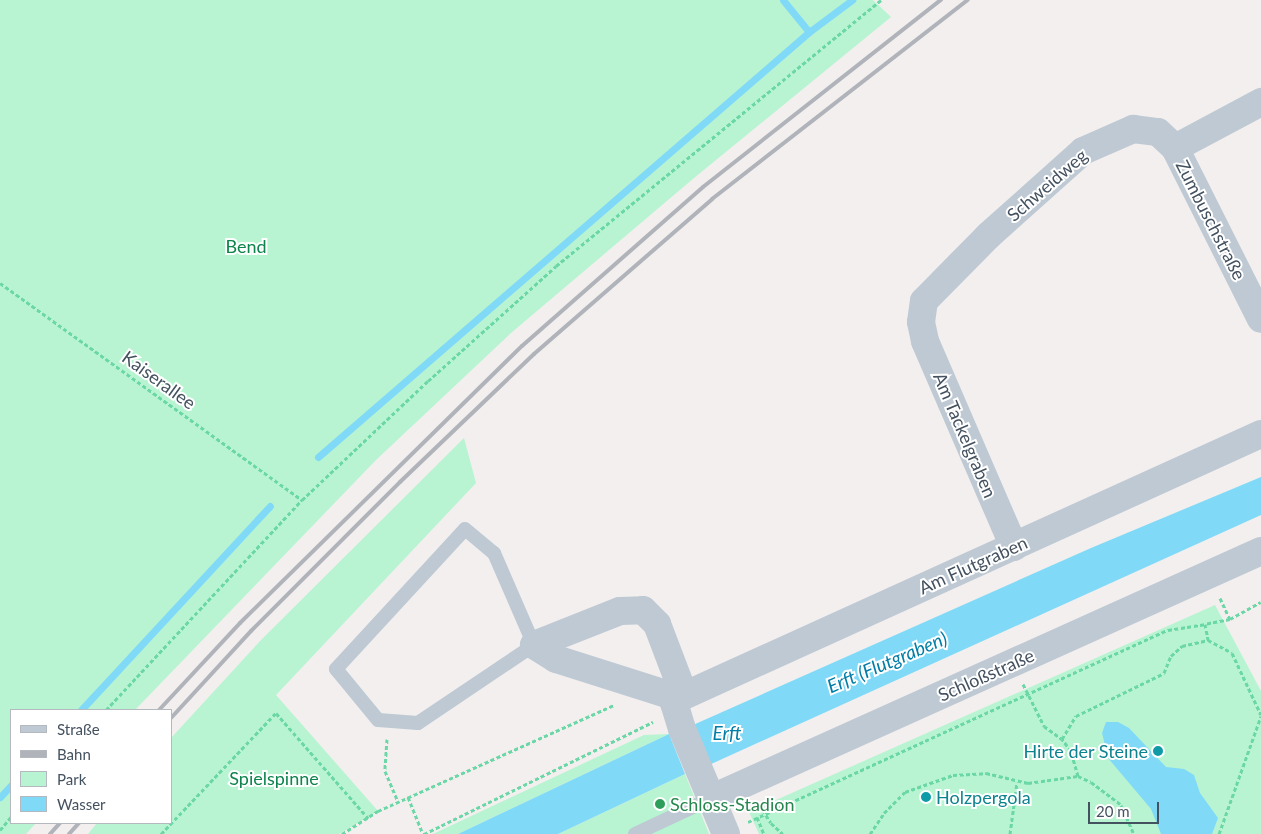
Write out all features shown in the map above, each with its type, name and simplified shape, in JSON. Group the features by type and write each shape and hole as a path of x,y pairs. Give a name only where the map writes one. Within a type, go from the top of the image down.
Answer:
{"street":[{"path":"1175,148 1261,102"},
{"name":"Schweidweg","path":"921,322 924,301 938,284 1083,151 1112,136 1133,129 1158,132 1175,148"},
{"name":"Zumbuschstraße","path":"1175,148 1261,319"},
{"name":"Am Tackelgraben","path":"921,322 924,341 1014,547"},
{"name":"Am Flutgraben","path":"673,697 1014,547 1261,434"},
{"name":"Schloßstraße","path":"710,799 1261,551"},
{"path":"534,645 620,611 643,610 657,624 682,729 697,769 726,834"},
{"path":"534,645 556,659 673,697"}],"lane":[{"path":"465,529 494,553 534,645 418,723 378,720 336,669 465,529"},
{"path":"636,834 710,799"}],"path":[{"path":"107,709 302,500 556,266 881,0"},
{"name":"Kaiserallee","path":"0,283 302,500"},
{"path":"1209,575 1230,619"},
{"path":"783,834 764,814 1027,692 1168,630 1230,619 1261,602"},
{"path":"1205,624 1208,640"},
{"path":"1062,739 1080,713 1164,673 1171,656 1182,646 1208,640 1232,652 1261,715 1219,834"},
{"path":"1012,664 1044,726 1062,739 1071,751 1078,776"},
{"path":"408,797 424,834 638,730 673,697"},
{"path":"342,834 408,797 613,705 673,697"},
{"path":"172,822 276,713 368,818"},
{"path":"388,721 385,771 398,802"},
{"path":"870,834 891,804 911,789 953,775 975,772 1017,782 1078,776 1091,782 1121,805 1134,834"},
{"path":"1010,834 1017,782"},
{"path":"0,830 10,817"},
{"path":"757,817 764,834"},
{"path":"161,834 171,824"}],"green space":[{"name":"Bend","path":"0,0 873,0 891,17 694,178 511,333 376,460 136,709 10,709 10,824 35,824 26,834 0,834"},
{"name":"Spielspinne","path":"464,438 476,483 276,695 378,811 339,834 88,834 96,824 172,824 172,737 261,640"},
{"path":"1215,605 1261,691 1261,834 759,834 749,812"},
{"path":"669,734 458,834 433,834 644,735"},
{"name":"Schloss-Stadion","path":"685,774 709,834 558,834"}],"water":[{"name":"Erft","path":"1261,477 1261,515 709,765 693,725 1091,548"},
{"path":"1106,722 1118,722 1129,728 1166,767 1184,769 1194,775 1200,793 1218,818 1212,834 1161,834 1151,809 1108,758 1102,733"},
{"path":"669,734 685,774 558,834 458,834"}],"waterway":[{"path":"783,0 809,32"},
{"path":"318,457 809,32 852,0"},
{"path":"82,709 270,506"},
{"path":"0,797 10,786"}],"railway":[{"path":"160,709 240,623 522,346 703,187 941,0"},
{"path":"172,717 251,631 400,482 534,354 712,199 968,0"},
{"path":"50,834 59,824"},
{"path":"69,834 78,824"}],"place":[{"name":"Hirte der Steine","path":"1158,751"},
{"name":"Holzpergola","path":"926,797"},
{"name":"Schloss-Stadion","path":"660,804"}],"water label":[{"name":"Erft (Flutgraben)","path":"887,662"}]}
